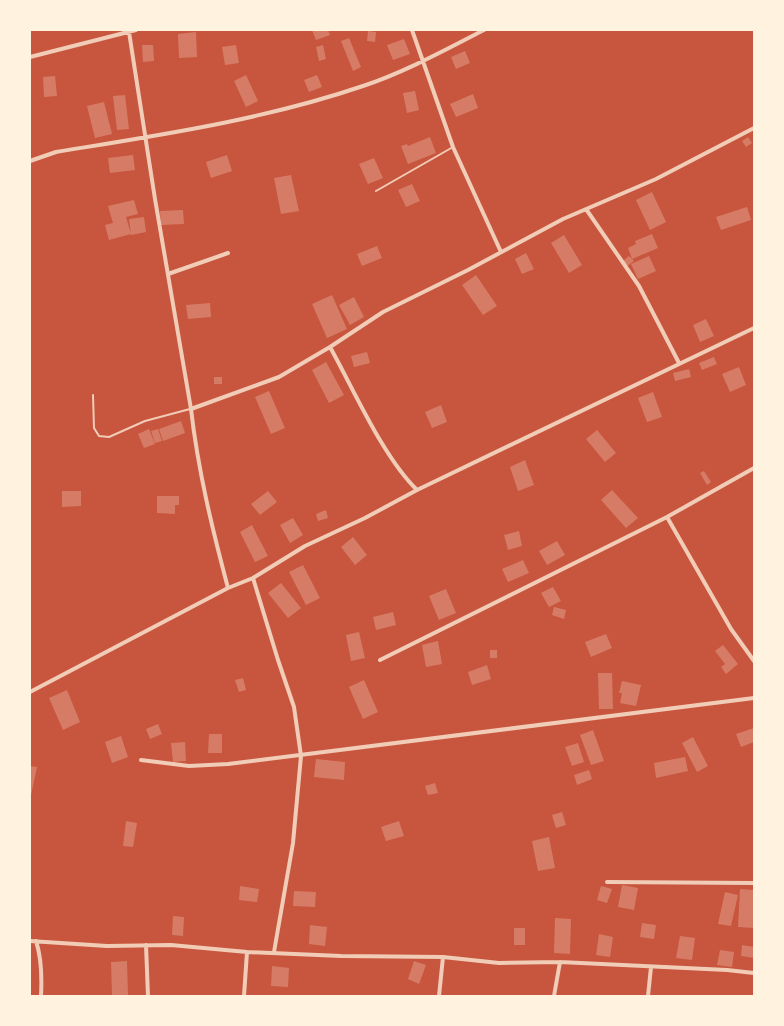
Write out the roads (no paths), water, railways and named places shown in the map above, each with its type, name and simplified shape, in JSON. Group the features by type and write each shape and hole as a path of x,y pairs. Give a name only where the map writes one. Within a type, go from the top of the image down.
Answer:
{"street":[{"path":"30,57 136,30"},
{"path":"412,30 453,147 501,252"},
{"path":"30,161 56,152 146,138 244,120 300,105 364,86 422,61 484,30"},
{"path":"129,32 191,409 196,452 209,513 228,588"},
{"path":"191,409 279,377 330,347 383,312 450,279 563,219 656,179 754,128"},
{"path":"586,209 639,286 679,363"},
{"path":"168,274 228,253"},
{"path":"30,692 228,588 253,578 306,546 365,518 417,490 754,328"},
{"path":"330,347 375,430 405,478 417,490"},
{"path":"380,660 667,517 754,468"},
{"path":"667,517 731,629 754,661"},
{"path":"253,578 294,707 301,756 293,843 274,952"},
{"path":"141,760 189,766 301,756 754,698 687,706"},
{"path":"608,882 754,883"},
{"path":"30,942 36,941 107,946 172,945 247,952 341,956 442,957 499,963 560,962 727,970 754,973"},
{"path":"36,941 42,979 41,996"},
{"path":"146,945 148,996"},
{"path":"244,996 247,952"},
{"path":"439,996 442,957"},
{"path":"554,996 560,962"},
{"path":"648,996 650,967"}],"lane":[{"path":"376,191 453,147"},
{"path":"93,395 94,428 99,436 109,437 145,421 191,409"}]}
